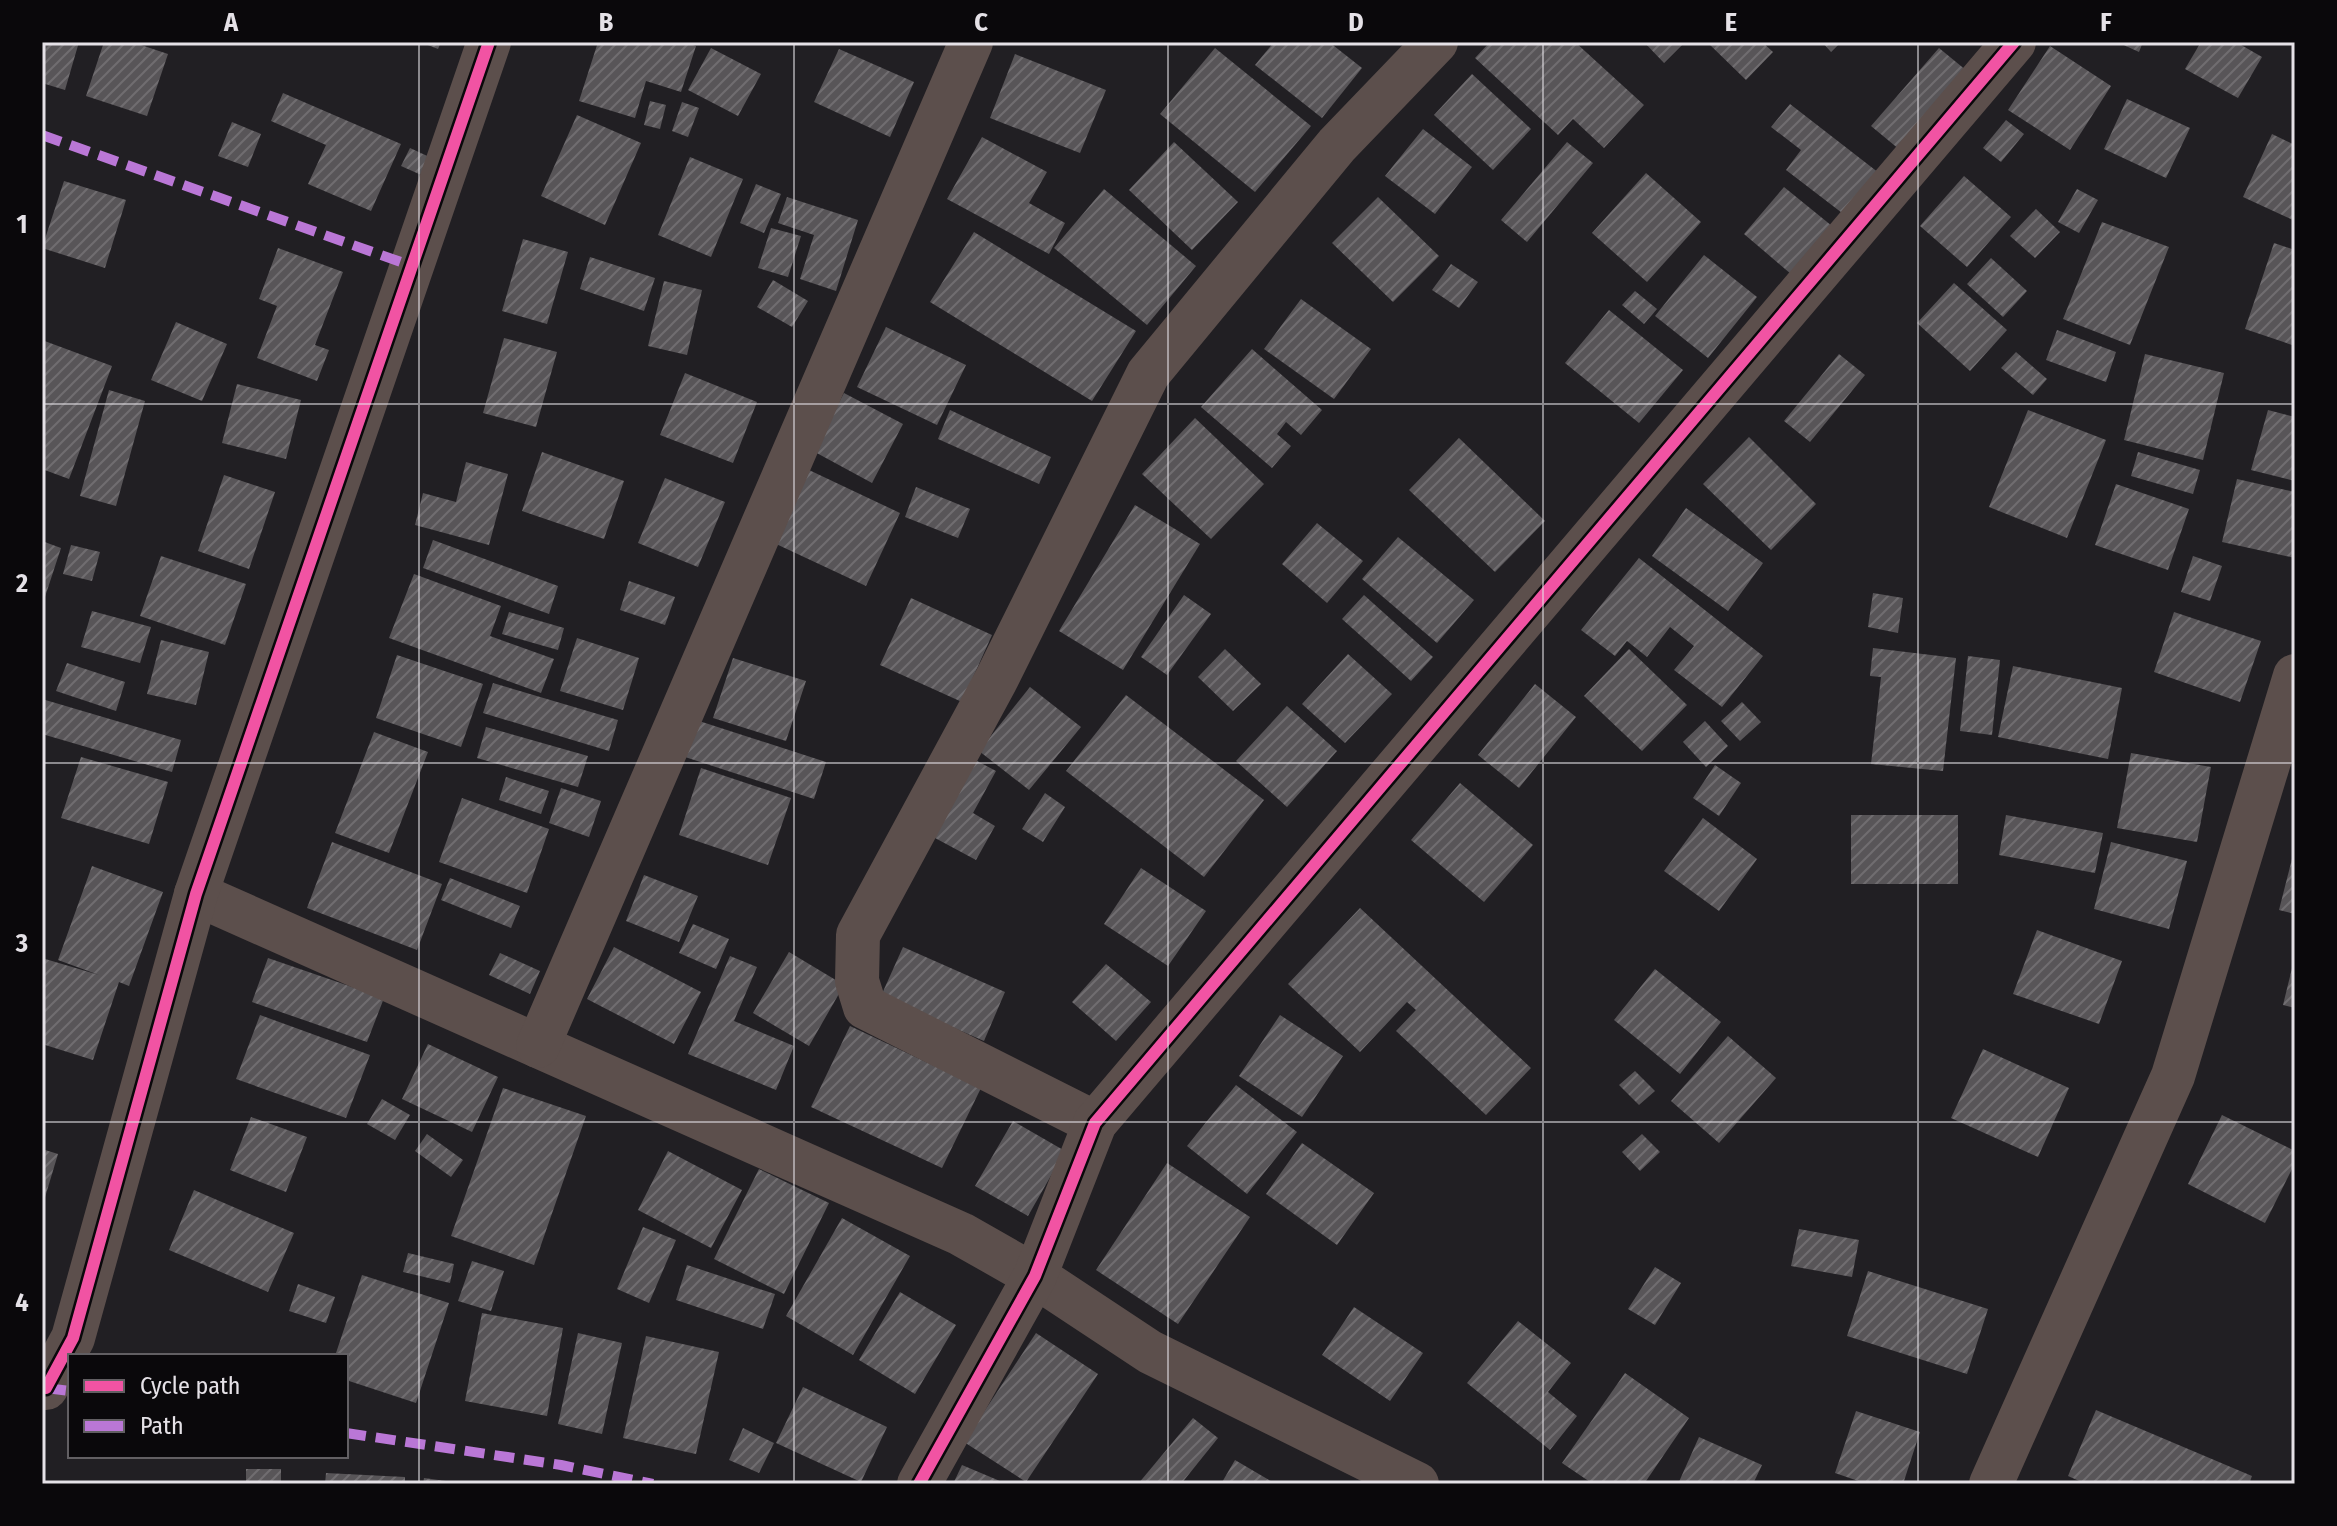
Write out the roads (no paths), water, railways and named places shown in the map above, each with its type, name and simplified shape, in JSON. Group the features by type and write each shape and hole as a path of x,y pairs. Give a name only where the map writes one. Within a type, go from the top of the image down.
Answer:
{"street":[{"path":"42,1388 46,1388 73,1338 196,894 489,42"},
{"path":"538,1046 971,42"},
{"path":"1095,1123 865,1007 857,981 858,935 872,902 996,680 1148,374 1337,145 1436,42"},
{"path":"919,1484 1035,1276 1095,1123 2014,42"},
{"path":"1991,1484 2173,1076 2295,676"},
{"path":"196,894 961,1234 1035,1276 1150,1352 1417,1484"}]}
